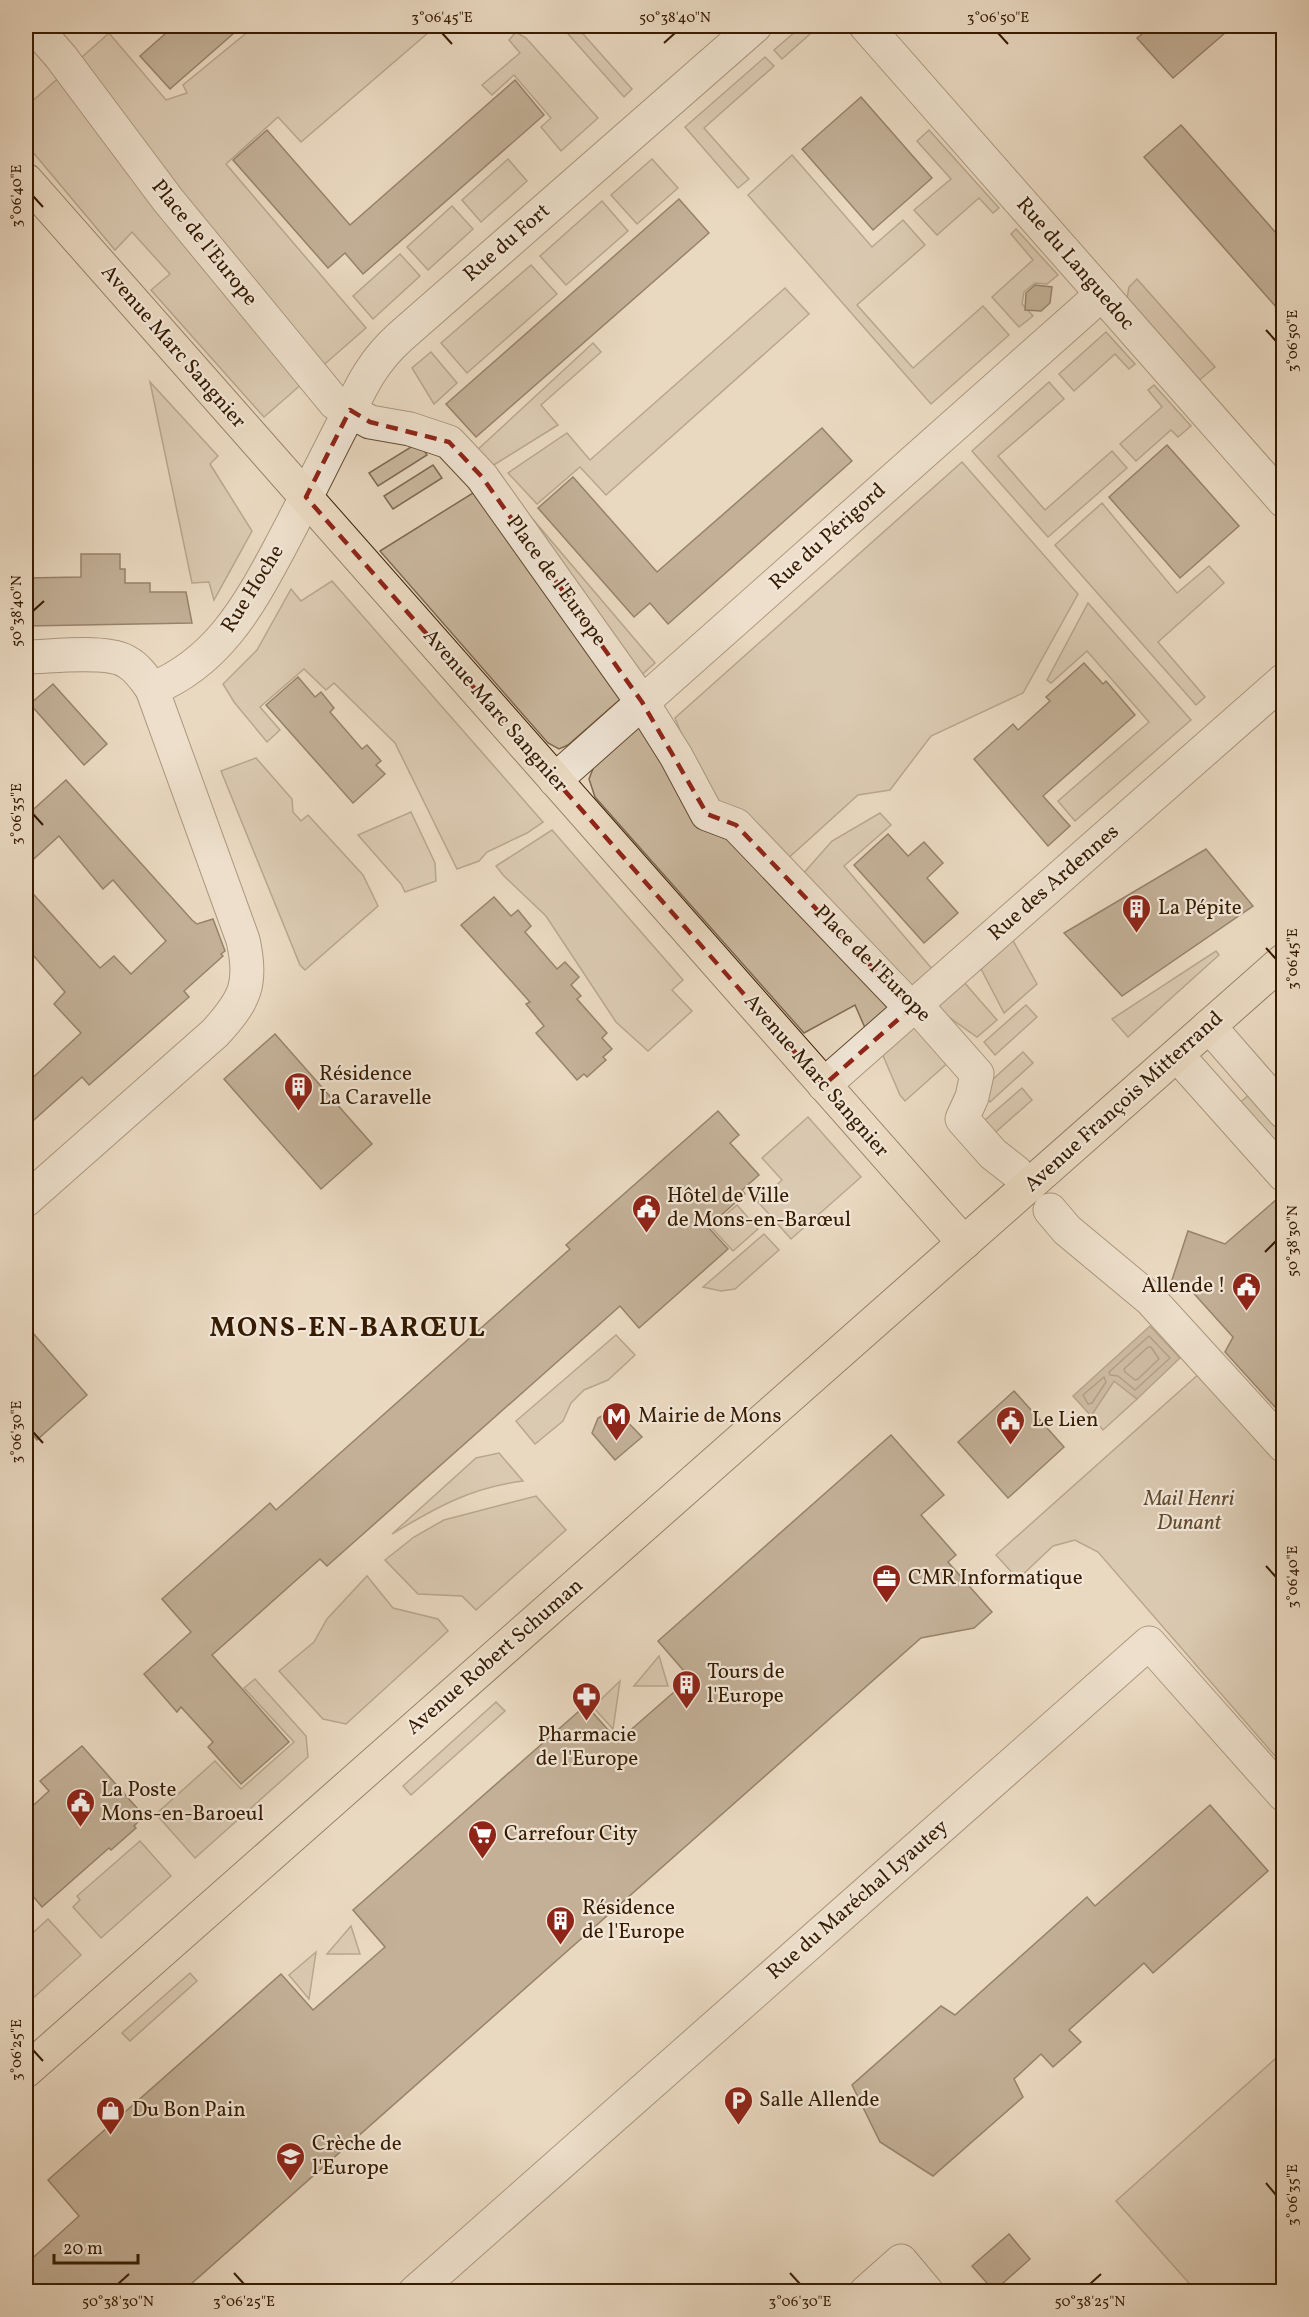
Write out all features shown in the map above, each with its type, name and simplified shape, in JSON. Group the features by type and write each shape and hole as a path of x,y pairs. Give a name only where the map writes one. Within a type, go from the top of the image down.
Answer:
{"main road":[{"name":"Avenue Marc Sangnier","path":"26,180 964,1243"},
{"name":"Avenue François Mitterrand","path":"964,1243 1284,960"},
{"name":"Avenue Robert Schuman","path":"26,2071 964,1243"}],"street":[{"name":"Place de l'Europe","path":"34,26 61,57 168,200 335,404 370,422 410,429 449,442 482,477 642,702 676,756 707,814 736,825 911,1008 924,1014 977,1074 972,1097 962,1119 993,1154 1016,1172"},
{"name":"Rue du Fort","path":"306,497 369,372 385,351 755,26"},
{"name":"Rue du Languedoc","path":"866,26 1284,501"},
{"name":"Rue du Périgord","path":"555,780 1102,294"},
{"name":"Rue Hoche","path":"152,689 173,681 191,669 231,628 254,596 306,497"},
{"path":"26,657 104,655 118,657 129,662 152,689 243,940 249,971 245,988 229,1018 215,1033 26,1200"},
{"name":"Rue des Ardennes","path":"824,1085 1284,680"},
{"path":"1209,1026 1284,1112"},
{"path":"1177,1054 1284,1175"},
{"path":"1050,1210 1067,1230 1150,1299 1284,1446"},
{"name":"Rue du Maréchal Lyautey","path":"415,2292 1149,1643 1284,1795"},
{"path":"866,2292 901,2261 927,2292"}],"highlighted area":[{"path":"350,410 370,422 449,442 482,477 642,702 707,814 736,825 911,1008 824,1085 306,497"}],"green space":[{"path":"255,26 436,26 301,142 278,117 226,164 366,328 264,417 151,290 170,274 132,232 115,250 26,144 26,108 28,105 109,33 166,100 187,93 183,85"},
{"path":"561,26 576,26 632,89 624,97"},
{"path":"802,26 819,26 782,59 774,50"},
{"path":"516,32 526,38 598,118 561,151 541,127 551,118 514,75 492,95 482,85 520,53 509,40"},
{"path":"765,57 774,66 704,128 749,179 738,188 685,127"},
{"path":"929,130 999,208 993,213 979,198 937,235 914,210 951,179 917,141"},
{"path":"792,155 872,247 903,220 925,245 857,305 913,368 983,306 1009,335 931,404 748,195"},
{"path":"508,159 527,181 481,222 462,200"},
{"path":"652,159 678,188 637,224 611,195"},
{"path":"602,201 628,231 566,285 540,256"},
{"path":"452,206 473,229 428,270 407,247"},
{"path":"1016,229 1058,275 1047,284 1035,283 1024,292 1022,304 1033,316 1019,327 992,297 1033,260 1011,234"},
{"path":"400,254 420,276 373,319 353,296"},
{"path":"531,265 557,294 467,373 441,343"},
{"path":"1137,279 1215,367 1197,382 1127,298 1129,287"},
{"path":"785,288 809,314 606,495 580,467 537,504 508,473 567,433 590,460"},
{"path":"1106,332 1135,364 1129,369 1115,354 1074,391 1059,374"},
{"path":"593,343 601,352 541,405 558,425 489,468 475,452"},
{"path":"431,352 457,383 434,404 412,368"},
{"path":"150,382 218,456 210,464 252,531 214,600 209,582 192,583"},
{"path":"1049,382 1064,399 998,456 1045,510 1112,451 1127,468 1048,537 972,451"},
{"path":"1154,385 1191,426 1178,437 1171,430 1136,461 1120,444 1162,407 1148,390"},
{"path":"419,442 427,455 378,486 369,473"},
{"path":"962,462 1078,594 1023,693 931,736 890,790 858,795 785,861 712,809 675,718"},
{"path":"433,465 442,478 393,509 384,496"},
{"path":"481,488 625,695 568,745 559,749 548,743 380,551"},
{"path":"508,490 655,663 637,679"},
{"path":"1102,503 1177,593 1209,566 1224,583 1158,642 1205,697 1196,705 1055,545"},
{"path":"332,581 543,822 527,833 487,852 479,861 457,869 395,743 334,683 326,690 304,669 260,707 280,730 267,742 234,702 223,684 257,650 291,589 301,601"},
{"path":"1088,603 1191,720 1075,821 1058,801 1149,722 1087,651 1051,683 1047,680"},
{"path":"644,718 723,828 897,1004 866,1030 855,1005 804,1033 595,797 589,779 596,761"},
{"path":"256,758 292,799 293,812 301,821 308,815 363,875 378,906 305,970 300,965 221,771"},
{"path":"411,812 435,863 436,881 405,892 401,884 358,835"},
{"path":"880,813 891,825 844,866 933,970 909,991 801,876 832,841"},
{"path":"552,830 683,980 672,990 692,1011 648,1051 616,1022 546,916 496,866"},
{"path":"1011,937 1037,984 1004,1013 979,965"},
{"path":"1216,951 1219,955 1128,1037 1112,1019"},
{"path":"963,981 997,1020 977,1037 933,1006"},
{"path":"1026,1005 1037,1017 995,1055 984,1042"},
{"path":"916,1020 951,1060 905,1101 900,1095 881,1051"},
{"path":"1023,1052 1033,1063 990,1102 980,1091"},
{"path":"1022,1088 1032,1100 989,1138 978,1126"},
{"path":"1254,1091 1283,1125 1283,1157 1238,1104"},
{"path":"808,1117 861,1177 791,1239 758,1202 782,1180 762,1158"},
{"path":"737,1205 758,1229 733,1251 711,1227"},
{"path":"764,1234 779,1250 735,1289 721,1291 703,1287"},
{"path":"616,1335 635,1355 608,1380 584,1390 571,1403 563,1421 535,1444 516,1421"},
{"name":"Mail Henri Dunant","path":"1210,1364 1283,1446 1283,1765 1098,1552 1075,1540 1053,1546 1018,1579 996,1555"},
{"path":"1114,1381 1137,1399 1103,1430 1091,1416"},
{"path":"499,1453 523,1481 486,1488 455,1500 392,1534 476,1458"},
{"path":"536,1496 566,1530 476,1610 462,1596 418,1594 385,1560 414,1537 444,1520"},
{"path":"367,1576 393,1608 438,1619 448,1631 346,1724 323,1719 279,1671 314,1642 327,1619"},
{"path":"659,1656 668,1686 634,1686"},
{"path":"255,1679 306,1736 308,1757 195,1858 156,1814 215,1761 241,1789 294,1742 244,1688"},
{"path":"620,1681 613,1729 593,1707"},
{"path":"496,1702 505,1711 411,1795 403,1786"},
{"path":"140,1841 171,1876 101,1938 73,1907 80,1900 77,1896"},
{"path":"48,1919 81,1955 31,2000 26,1994 26,1939"},
{"path":"351,1926 360,1954 327,1954"},
{"path":"316,1952 309,1999 289,1975"},
{"path":"190,1973 197,1981 130,2041 122,2033"},
{"path":"1283,2052 1283,2291 1196,2291 1116,2201"}],"water":[{"path":"1150,1326 1180,1358 1137,1399 1114,1381 1091,1416 1073,1396"}],"building":[{"path":"174,26 242,26 170,89 140,56"},
{"path":"1152,26 1233,26 1173,78 1137,38"},
{"path":"515,80 544,115 363,274 345,253 328,268 233,160 267,130 350,225"},
{"path":"861,97 932,178 873,230 802,149"},
{"path":"1181,125 1284,242 1284,316 1144,157"},
{"path":"679,199 709,233 476,437 446,404"},
{"path":"1035,285 1052,287 1050,303 1041,311 1025,310 1026,293"},
{"path":"822,428 852,461 668,624 650,603 634,617 538,508 573,477 657,572"},
{"path":"1167,445 1239,526 1180,578 1109,497"},
{"path":"81,554 120,554 120,569 125,569 125,583 150,583 150,592 186,592 192,623 26,626 26,578 81,577"},
{"path":"1084,663 1103,684 1106,681 1135,715 1043,796 1070,826 1048,846 974,759 1013,724 1018,730 1050,701 1046,697"},
{"path":"298,677 315,697 321,692 334,708 330,712 362,749 367,745 381,761 376,765 385,774 353,803 266,705"},
{"path":"53,684 107,744 84,765 30,704"},
{"path":"66,780 192,920 197,924 213,919 225,951 221,954 223,956 184,991 189,997 89,1085 82,1077 26,1127 26,1084 81,1033 54,1004 65,992 26,947 26,886 100,968 114,956 131,974 166,941 113,880 103,889 59,836 26,866 26,816"},
{"path":"888,834 908,856 924,842 943,863 927,878 958,913 924,943 854,865"},
{"name":"La Pépite","path":"1206,849 1253,906 1122,996 1064,933"},
{"path":"494,897 511,916 518,910 531,926 525,932 557,969 565,962 579,977 571,985 581,996 577,999 607,1033 602,1038 612,1049 603,1057 606,1060 587,1077 584,1074 577,1080 536,1033 544,1026 526,1004 530,1002 461,925"},
{"name":"Résidence La Caravelle","path":"275,1034 372,1144 321,1189 224,1079"},
{"path":"718,1111 739,1135 730,1143 759,1175 742,1190 745,1194 708,1227 728,1249 639,1328 620,1306 327,1566 320,1559 212,1655 289,1742 241,1784 208,1747 213,1742 181,1707 177,1712 144,1674 191,1632 162,1599 270,1503 276,1510 570,1249 566,1245"},
{"name":"Allende !","path":"1284,1193 1284,1417 1225,1352 1233,1337 1188,1287 1171,1283 1188,1231 1225,1244"},
{"path":"26,1325 87,1395 37,1440 26,1427"},
{"name":"Le Lien","path":"1014,1391 1064,1447 1008,1498 958,1442"},
{"path":"615,1409 642,1437 615,1460 592,1433 598,1418"},
{"path":"891,1435 944,1495 921,1515 956,1555 948,1562 992,1612 974,1628 921,1638 182,2292 26,2292 26,2264 79,2216 48,2180 281,1974 313,2010 385,1947 353,1910 586,1705 618,1741 690,1678 658,1641"},
{"name":"La Poste Mons-en-Baroeul","path":"82,1746 144,1816 134,1826 136,1828 111,1850 109,1848 42,1907 26,1888 26,1812 49,1791 40,1781"},
{"path":"1210,1805 1268,1871 1153,1973 1144,1963 1069,2030 1081,2042 1053,2067 1041,2054 1014,2079 1023,2097 933,2176 880,2142 852,2085 941,2006 955,2015 1087,1897 1095,1906"},
{"path":"1009,2234 1030,2259 994,2291 972,2266"}],"place":[{"name":"La Pépite","path":"1137,934"},
{"name":"Résidence La Caravelle","path":"298,1112"},
{"name":"Hôtel de Ville de Mons-en-Barœul","path":"646,1234"},
{"name":"Allende !","path":"1247,1312"},
{"name":"Mairie de Mons","path":"617,1442"},
{"name":"Le Lien","path":"1011,1446"},
{"name":"CMR Informatique","path":"887,1604"},
{"name":"Tours de l'Europe","path":"686,1710"},
{"name":"Pharmacie de l'Europe","path":"587,1722"},
{"name":"La Poste Mons-en-Baroeul","path":"80,1828"},
{"name":"Carrefour City","path":"483,1860"},
{"name":"Résidence de l'Europe","path":"561,1946"},
{"name":"Salle Allende","path":"738,2126"},
{"name":"Du Bon Pain","path":"111,2136"},
{"name":"Crèche de l'Europe","path":"291,2182"}],"district":[{"name":"MONS-EN-BARŒUL","path":"348,1329"}]}
